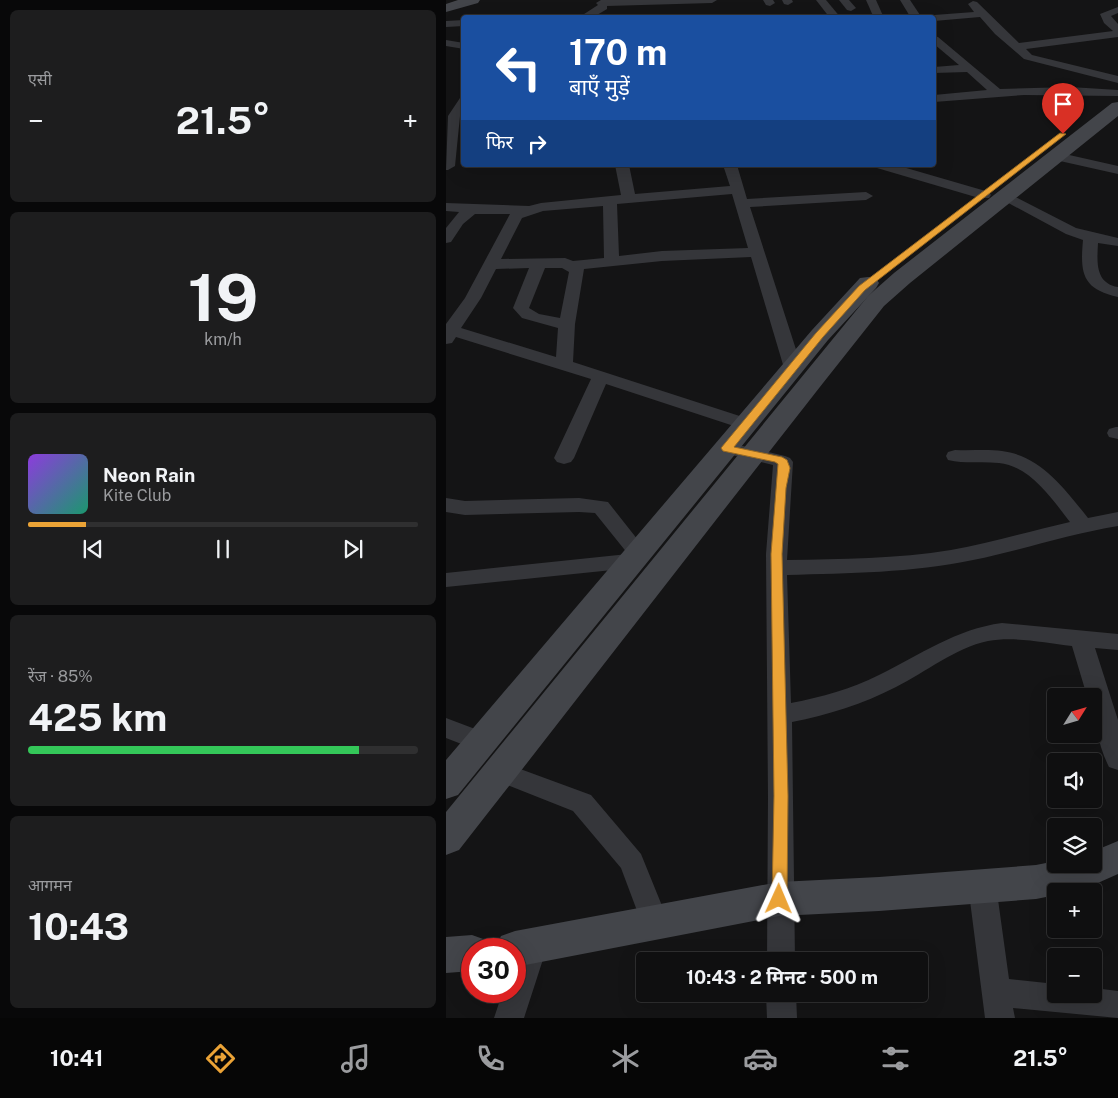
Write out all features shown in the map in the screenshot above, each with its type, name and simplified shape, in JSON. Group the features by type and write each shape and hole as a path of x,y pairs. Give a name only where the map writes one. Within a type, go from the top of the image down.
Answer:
{"street":[{"path":"446,8 473,0"},
{"path":"588,15 603,6 712,0"},
{"path":"821,0 834,15"},
{"path":"871,0 878,15"},
{"path":"905,0 915,15"},
{"path":"973,4 1016,48 1032,59 1117,93"},
{"path":"1118,10 1105,14 1118,30"},
{"path":"936,18 982,14"},
{"path":"446,24 461,23"},
{"path":"1016,48 1118,34"},
{"path":"936,41 997,93"},
{"path":"936,69 970,68"},
{"path":"936,99 1055,90 1117,93"},
{"path":"446,785 746,424 862,288 1056,156 1117,93"},
{"path":"446,840 752,454 876,302 995,196 1117,93"},
{"path":"448,166 454,116 461,106"},
{"path":"1056,156 1118,170"},
{"path":"622,167 629,199"},
{"path":"731,167 793,368"},
{"path":"889,167 995,196 1071,231 1118,242"},
{"path":"446,207 527,210 629,199 740,196 866,196"},
{"path":"610,201 612,261"},
{"path":"446,239 463,216 475,209"},
{"path":"527,210 516,215 492,264 448,333 564,365 746,424"},
{"path":"1091,237 1091,268 1094,282 1102,289 1118,292"},
{"path":"572,266 662,256 758,252"},
{"path":"539,263 521,308 522,312 527,316 567,324"},
{"path":"492,264 565,264 577,270 567,324 564,365"},
{"path":"564,458 601,377"},
{"path":"726,448 783,462 777,568 781,796 779,899 781,952"},
{"path":"955,456 1002,457 1020,461 1050,484 1084,526"},
{"path":"446,505 465,508 579,505 601,507 616,524 636,557"},
{"path":"777,568 878,564 972,553 1118,519"},
{"path":"446,580 636,557"},
{"path":"779,715 825,707 875,688 931,657 986,632 1002,631 1118,642"},
{"path":"1081,639 1118,760"},
{"path":"446,728 482,742"},
{"path":"501,772 582,803 591,811 632,862 655,923"},
{"path":"526,948 779,899 879,894 1036,882 1082,873 1118,857"},
{"path":"982,885 998,1005 1118,1005"},
{"path":"446,955 461,954"},
{"path":"781,1002 782,1018"},
{"path":"509,1018 512,1003"}],"route":[{"path":"779,899 781,796 776,554 784,468 783,462 778,460 726,448 820,335 862,288 1063,134"}]}
